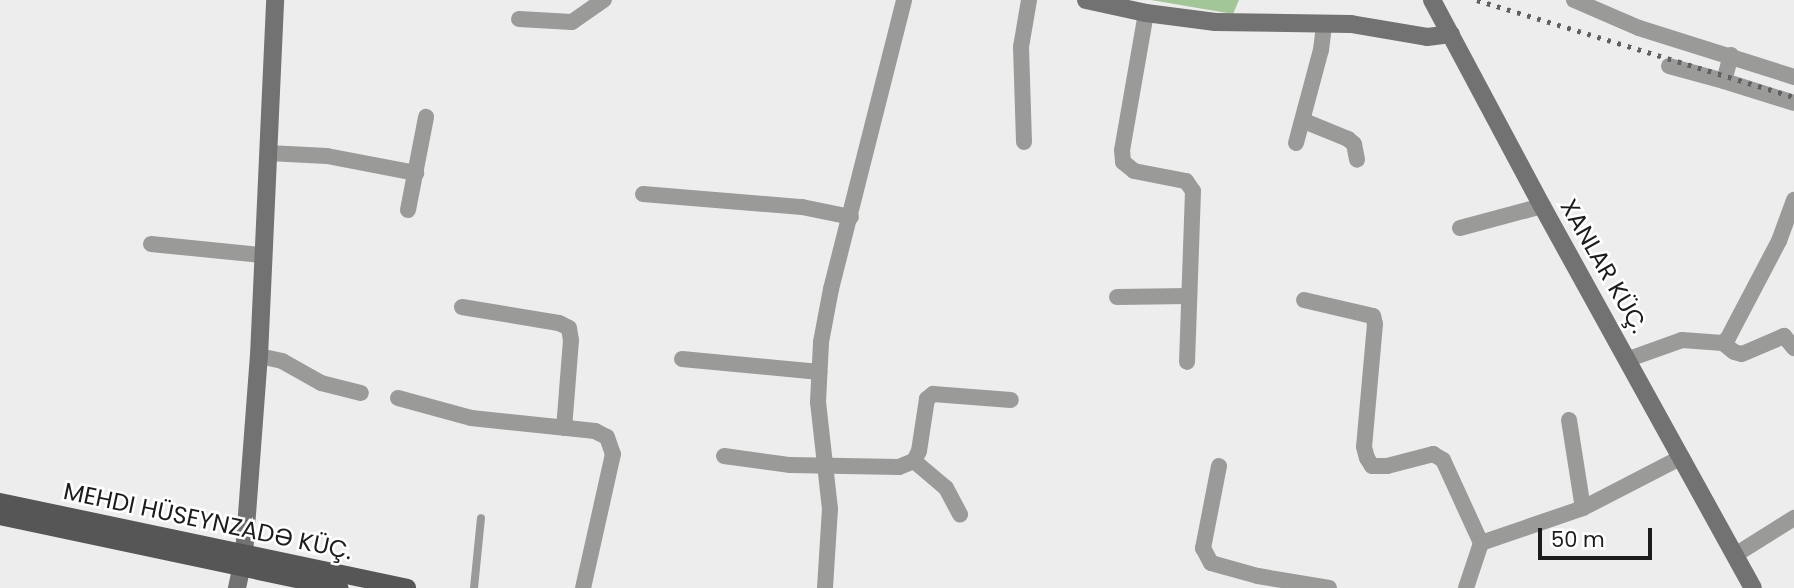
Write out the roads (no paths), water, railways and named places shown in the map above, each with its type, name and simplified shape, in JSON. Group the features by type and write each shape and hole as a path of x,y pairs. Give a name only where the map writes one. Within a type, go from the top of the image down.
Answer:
{"main road":[{"name":"MEHDI HÜSEYNZADƏ KÜÇ.","path":"0,502 243,561 301,584 340,588"},
{"name":"MEHDI HÜSEYNZADƏ KÜÇ.","path":"0,516 407,588"}],"street":[{"path":"237,588 243,561 258,356 275,0"},
{"path":"519,19 572,22 604,0"},
{"path":"825,588 830,509 820,440 819,372 826,311 904,0"},
{"path":"1024,142 1021,47 1029,0"},
{"path":"1086,0 1146,13 1215,22 1352,24 1427,37 1451,34"},
{"name":"XANLAR KÜÇ.","path":"1432,0 1542,206 1629,359 1753,588"},
{"path":"1574,0 1639,28 1794,76"},
{"path":"1146,13 1122,150 1123,162 1134,171 1186,181 1193,191 1186,362"},
{"path":"1296,143 1321,50 1324,24"},
{"path":"1724,80 1731,55"},
{"path":"1669,66 1724,80 1794,103"},
{"path":"408,210 426,117"},
{"path":"1304,121 1348,139 1354,144 1357,160"},
{"path":"268,153 327,156 416,173"},
{"path":"643,194 802,207 850,217"},
{"path":"1723,343 1779,241 1794,200"},
{"path":"1460,228 1542,206"},
{"path":"152,244 262,255"},
{"path":"1117,297 1189,296"},
{"path":"1304,300 1366,312 1373,316 1375,324 1364,447 1367,458 1372,466 1387,466 1433,454 1443,460 1481,543 1466,588"},
{"path":"462,307 559,323 569,328 571,340 564,428"},
{"path":"1629,359 1682,340 1723,343 1734,352 1742,354 1784,336 1794,348"},
{"path":"258,356 282,361 321,383 361,393"},
{"path":"682,359 819,372"},
{"path":"724,456 825,466 900,467 914,461 919,451 927,399 933,394 1011,400"},
{"path":"398,398 471,418 595,431 607,437 613,453 583,588"},
{"path":"1569,420 1583,508"},
{"path":"1481,543 1583,508 1682,457"},
{"path":"914,461 946,488 960,514"},
{"path":"1219,466 1203,548 1211,563 1257,582 1329,588"},
{"path":"1735,555 1794,518"}],"lane":[{"path":"474,588 481,518"}],"railway":[{"path":"1477,0 1794,97"}]}
